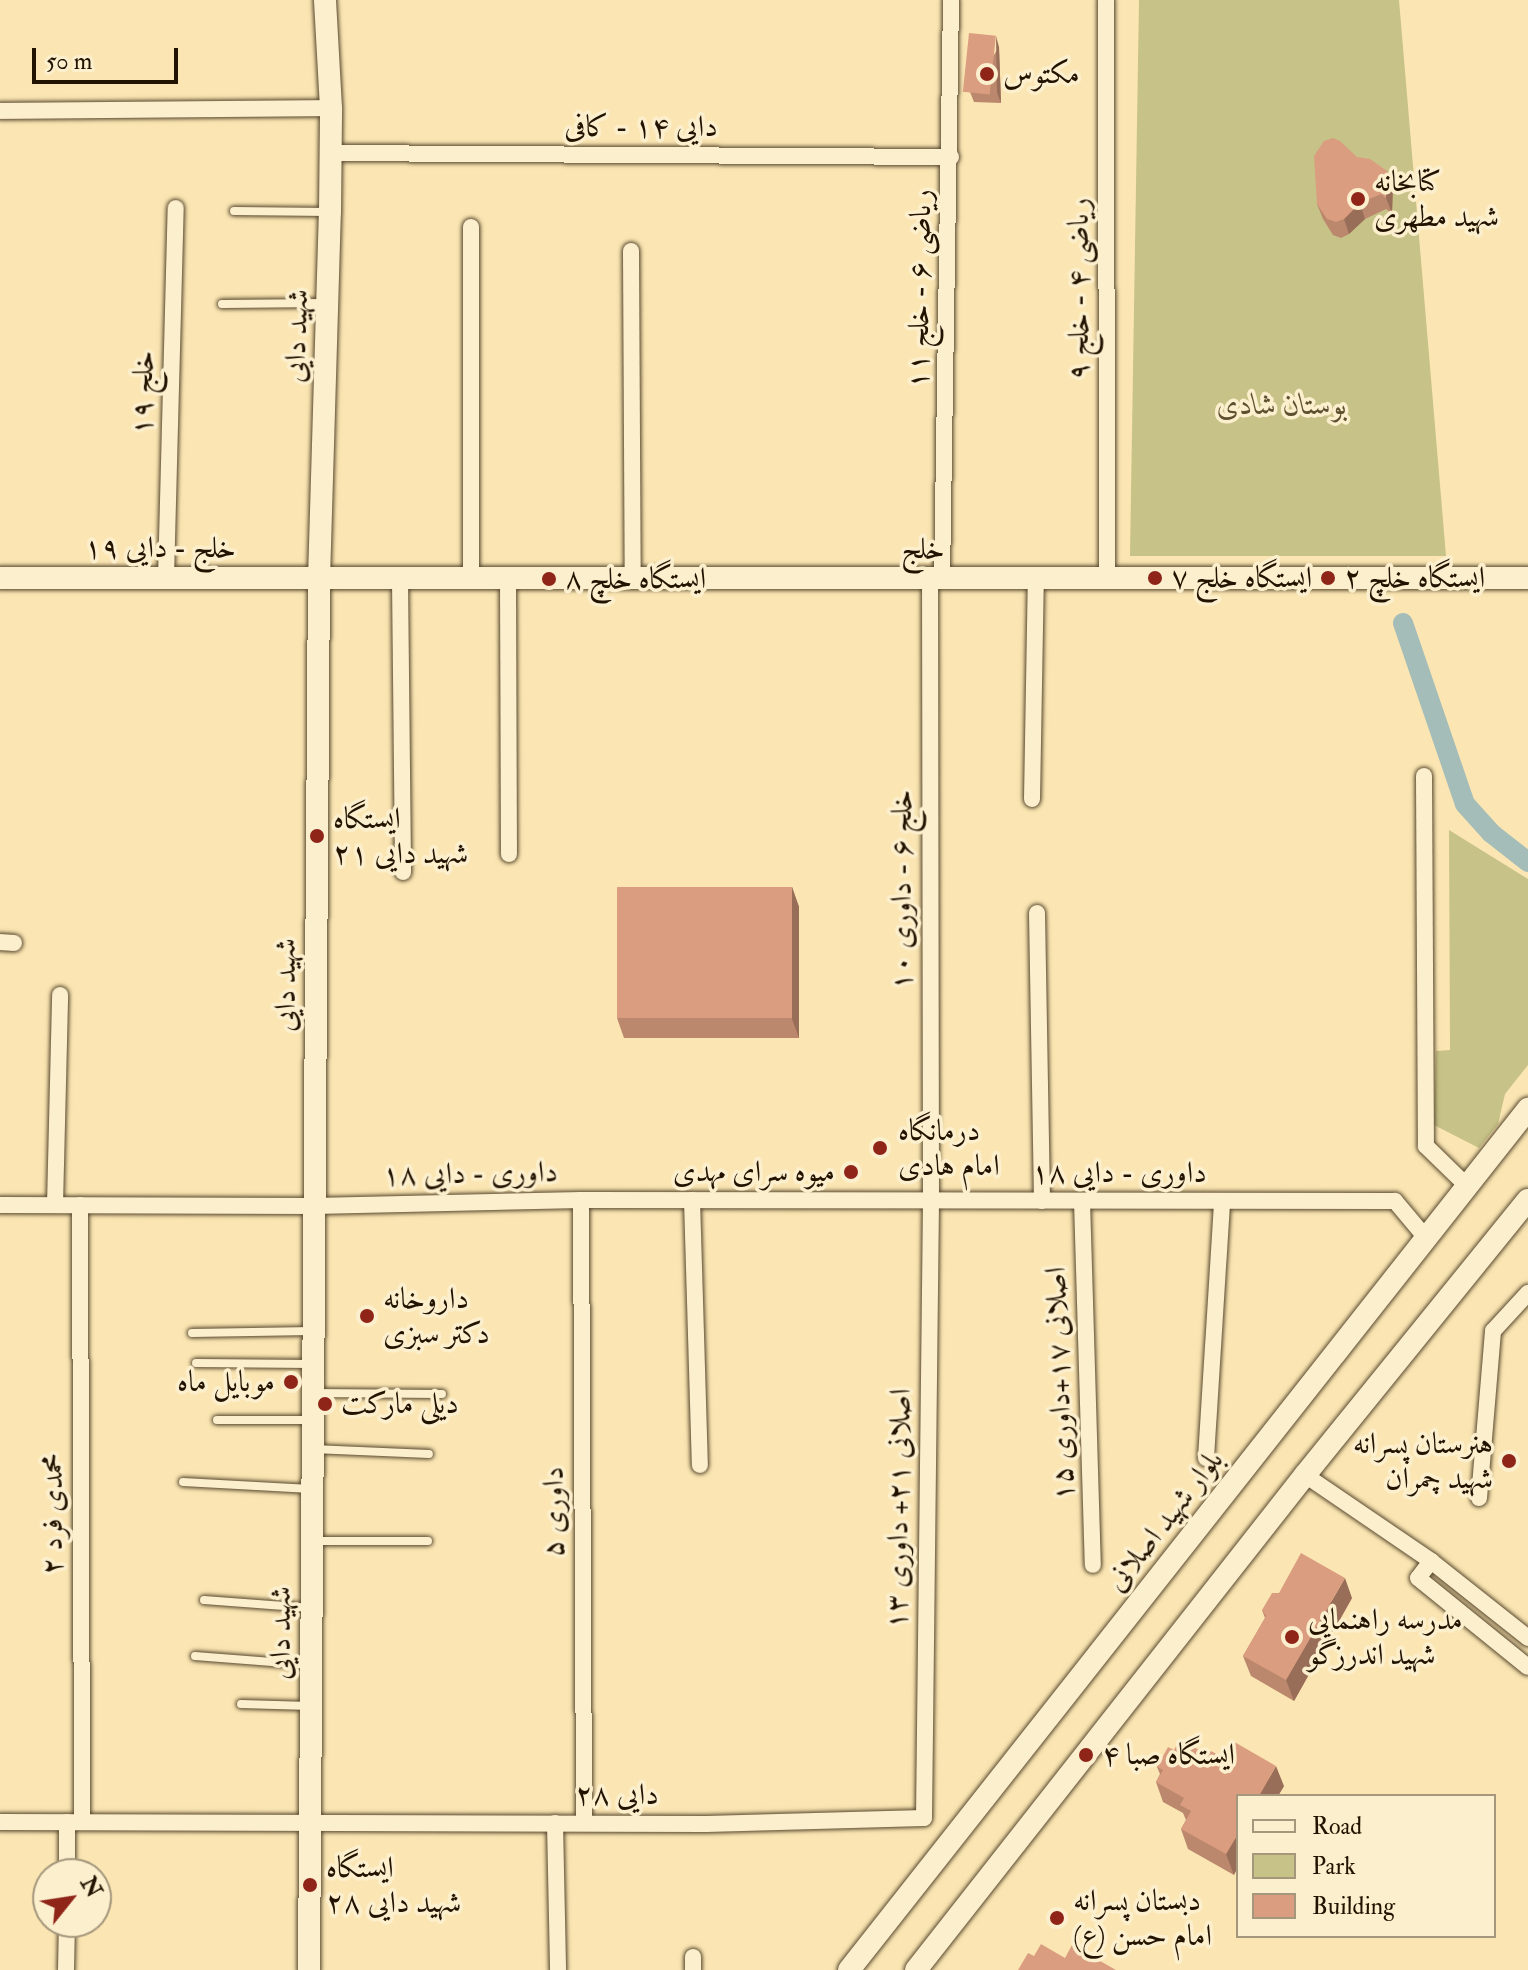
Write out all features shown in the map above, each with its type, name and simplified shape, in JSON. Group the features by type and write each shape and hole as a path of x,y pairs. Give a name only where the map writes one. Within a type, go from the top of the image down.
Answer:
{"street":[{"name":"شهید دایی","path":"309,1970 319,579 329,302 331,108 325,0"},
{"name":"ریاضی ۶ - خلج ۱۱","path":"936,579 951,157 951,0"},
{"name":"ریاضی ۴ - خلج ۹","path":"1106,0 1107,578"},
{"path":"0,111 331,108"},
{"name":"دایی ۱۴ - کافی","path":"330,153 951,157"},
{"name":"خلج ۱۹","path":"166,578 176,208"},
{"path":"471,227 471,579"},
{"path":"631,251 633,579"},
{"name":"خلج - دایی ۱۹","path":"0,578 319,579"},
{"name":"خلج","path":"319,579 1528,578"},
{"path":"400,579 403,872"},
{"path":"508,579 509,854"},
{"name":"خلج ۶ - داوری ۱۰","path":"931,1201 936,579"},
{"path":"1032,799 1036,579"},
{"path":"1424,776 1426,1146 1467,1186"},
{"path":"1037,913 1042,1201"},
{"path":"55,1205 60,995"},
{"name":"بلوار شهید اصلانی","path":"849,1970 1528,1109"},
{"name":"داوری - دایی ۱۸","path":"0,1205 314,1206 581,1200 1395,1201 1426,1238"},
{"name":"داوری ۵","path":"581,1200 584,1823"},
{"path":"692,1200 700,1465"},
{"path":"916,1970 1305,1475 1528,1200"},
{"name":"اصلانی ۲۱+ داوری ۱۳","path":"924,1818 931,1201"},
{"name":"اصلانی ۱۷+داوری ۱۵","path":"1082,1201 1093,1565"},
{"path":"1206,1458 1222,1201"},
{"name":"محمدی فرد ۲","path":"69,1858 75,1822 80,1205"},
{"path":"1479,1498 1493,1331 1528,1293"},
{"path":"1305,1475 1431,1561 1528,1638"},
{"path":"1431,1561 1418,1578 1528,1667"},
{"name":"دایی ۲۸","path":"0,1822 584,1823 924,1818"},
{"path":"555,1823 558,1970"},
{"path":"66,1970 67,1938"}],"lane":[{"path":"234,211 330,212"},
{"path":"222,304 329,302"},
{"path":"192,1333 313,1331"},
{"path":"196,1363 313,1364"},
{"path":"313,1393 442,1394"},
{"path":"217,1420 313,1420"},
{"path":"312,1449 429,1454"},
{"path":"183,1482 312,1489"},
{"path":"312,1541 428,1541"},
{"path":"204,1600 312,1608"},
{"path":"195,1656 311,1665"},
{"path":"241,1704 311,1706"}],"green space":[{"name":"بوستان شادی","path":"1139,0 1399,0 1446,556 1130,556"},
{"path":"1449,830 1528,879 1528,1065 1505,1094 1498,1124 1479,1148 1434,1125 1436,1051 1450,1050"}],"building":[{"path":"969,33 996,36 990,94 963,92"},
{"name":"کتابخانه شهید مطهری","path":"1333,138 1357,157 1370,159 1387,171 1386,198 1381,194 1360,203 1344,219 1336,222 1327,219 1317,204 1314,156 1324,141"},
{"path":"617,887 792,887 792,1018 617,1018"},
{"path":"1301,1553 1345,1578 1286,1680 1243,1656 1266,1616 1262,1610 1272,1593 1279,1593"},
{"path":"1180,1739 1208,1755 1211,1751 1222,1757 1231,1740 1276,1766 1260,1794 1236,1794 1236,1837 1226,1854 1181,1829 1191,1811 1180,1805 1184,1798 1156,1782 1163,1770 1157,1767 1168,1747 1174,1750"},
{"path":"1041,1944 1065,1958 1072,1945 1116,1970 1018,1970 1028,1953 1034,1956"}],"waterway":[{"path":"1403,623 1465,804 1491,833 1528,862"}],"place":[{"name":"مکتوس","path":"987,74"},
{"name":"کتابخانه شهید مطهری","path":"1358,199"},
{"name":"ایستگاه خلج ۷","path":"1155,578"},
{"name":"ایستگاه خلچ ۲","path":"1328,578"},
{"name":"ایستگاه خلچ ۸","path":"549,579"},
{"name":"ایستگاه شهید دایی ۲۱","path":"317,836"},
{"name":"درمانگاه امام هادی","path":"880,1148"},
{"name":"میوه سرای مهدی","path":"851,1172"},
{"name":"داروخانه دکتر سبزی","path":"367,1316"},
{"name":"موبایل ماه","path":"291,1382"},
{"name":"دیلی مارکت","path":"325,1404"},
{"name":"هنرستان پسرانه شهید چمران","path":"1509,1461"},
{"name":"مدرسه راهنمایی شهید اندرزگو","path":"1292,1637"},
{"name":"ایستگاه صبا ۴","path":"1086,1755"},
{"name":"ایستگاه شهید دایی ۲۸","path":"310,1885"},
{"name":"دبستان پسرانه امام حسن (ع)","path":"1057,1918"}]}
